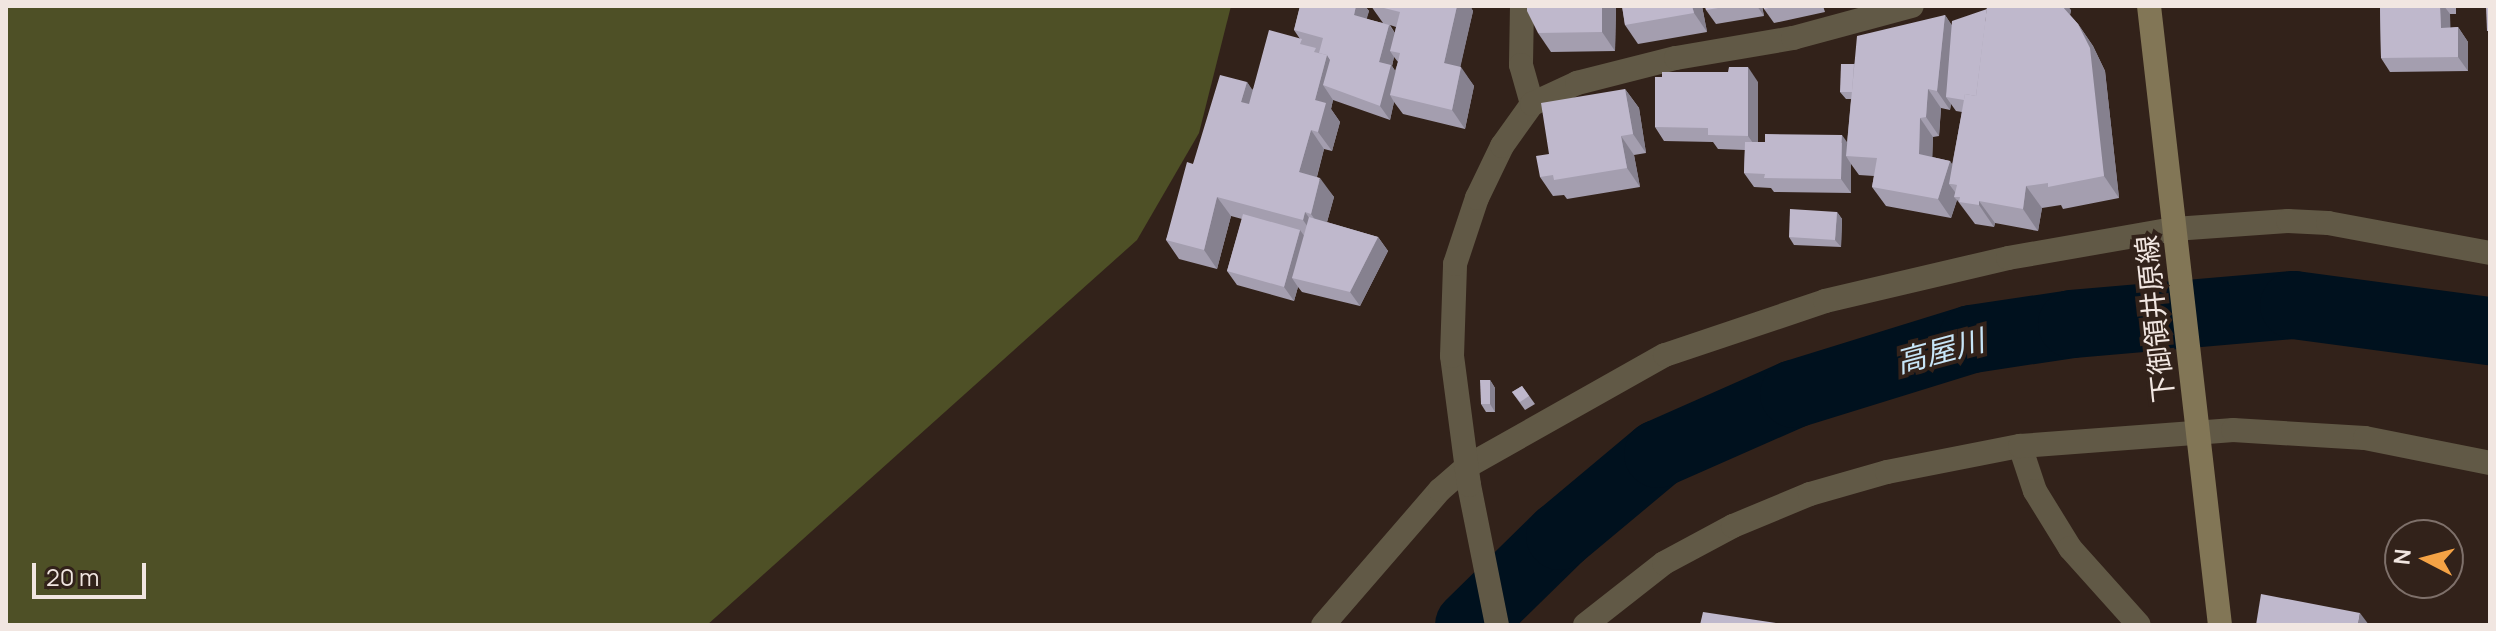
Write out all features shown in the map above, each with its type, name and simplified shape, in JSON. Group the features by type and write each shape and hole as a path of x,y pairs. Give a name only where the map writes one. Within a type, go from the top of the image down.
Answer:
{"main road":[{"name":"下御領井原線","path":"2149,6 2220,625"}],"street":[{"path":"1522,6 1521,65 1532,104"},
{"path":"1497,625 1468,476 1452,356 1455,264 1502,146 1532,104 1577,83 1676,58 1793,38 1912,6"},
{"path":"1323,625 1440,490 1468,476 1665,355 1825,301 2008,258 2288,221 2328,223 2490,253"},
{"path":"1585,625 1664,563 1733,526 1810,494 1887,472 2020,446 2196,420 2365,438 2490,463"},
{"path":"2020,446 2035,491 2070,548 2139,625"}],"green space":[{"path":"6,6 1231,6 1199,133 1137,240 707,625 6,625"}],"building":[{"path":"1300,6 1356,6 1354,15 1389,25 1379,62 1391,65 1380,106 1323,85 1330,60 1327,55 1319,53 1323,38 1294,30"},
{"path":"1376,6 1457,6 1444,63 1461,67 1452,110 1390,95 1400,53 1390,51 1400,12"},
{"path":"1527,6 1602,6 1602,32 1538,33"},
{"path":"1622,6 1692,6 1694,13 1625,25"},
{"path":"1705,6 1730,6 1706,10"},
{"path":"1987,6 2062,6 2078,24 2090,48 2104,176 2048,187 2048,183 2026,186 2023,209 1979,201 1979,205 1959,202 1960,197 1954,197 1957,185 1949,184 1965,94 1976,96"},
{"path":"2380,6 2440,6 2441,28 2458,27 2458,57 2381,58"},
{"path":"2486,6 2490,6 2490,31 2487,31"},
{"path":"1987,9 1976,96 1965,94 1964,100 1946,97 1952,21"},
{"path":"1945,15 1937,91 1928,89 1926,117 1920,118 1919,154 1950,161 1938,199 1872,187 1877,158 1846,156 1857,36"},
{"path":"1269,30 1302,39 1300,44 1327,55 1315,100 1326,103 1318,132 1311,130 1299,172 1320,178 1311,214 1305,212 1303,220 1217,197 1204,250 1166,240 1187,162 1193,164 1220,75 1247,82 1241,102 1249,104"},
{"path":"1841,64 1854,64 1852,92 1840,92"},
{"path":"1729,67 1748,67 1748,136 1708,135 1708,128 1655,127 1655,77 1662,77 1662,72 1728,72"},
{"path":"1625,89 1633,134 1621,136 1627,168 1554,180 1553,175 1540,177 1536,156 1549,154 1541,103"},
{"path":"1765,134 1842,135 1841,179 1764,178 1765,174 1744,173 1745,142 1765,142"},
{"path":"1790,209 1837,212 1835,240 1789,237"},
{"path":"1243,214 1300,230 1284,287 1227,271"},
{"path":"1309,217 1378,237 1350,292 1292,278"},
{"path":"1480,380 1490,380 1490,404 1481,404"},
{"path":"1522,386 1529,396 1520,402 1512,392"},
{"path":"2261,594 2360,613 2358,625 2256,625"},
{"path":"1703,612 1776,623 1776,625 1700,625"}],"waterway":[{"name":"高屋川","path":"1469,625 1560,536 1658,454 1794,394 1972,339 2072,324 2294,305 2490,331"}]}
